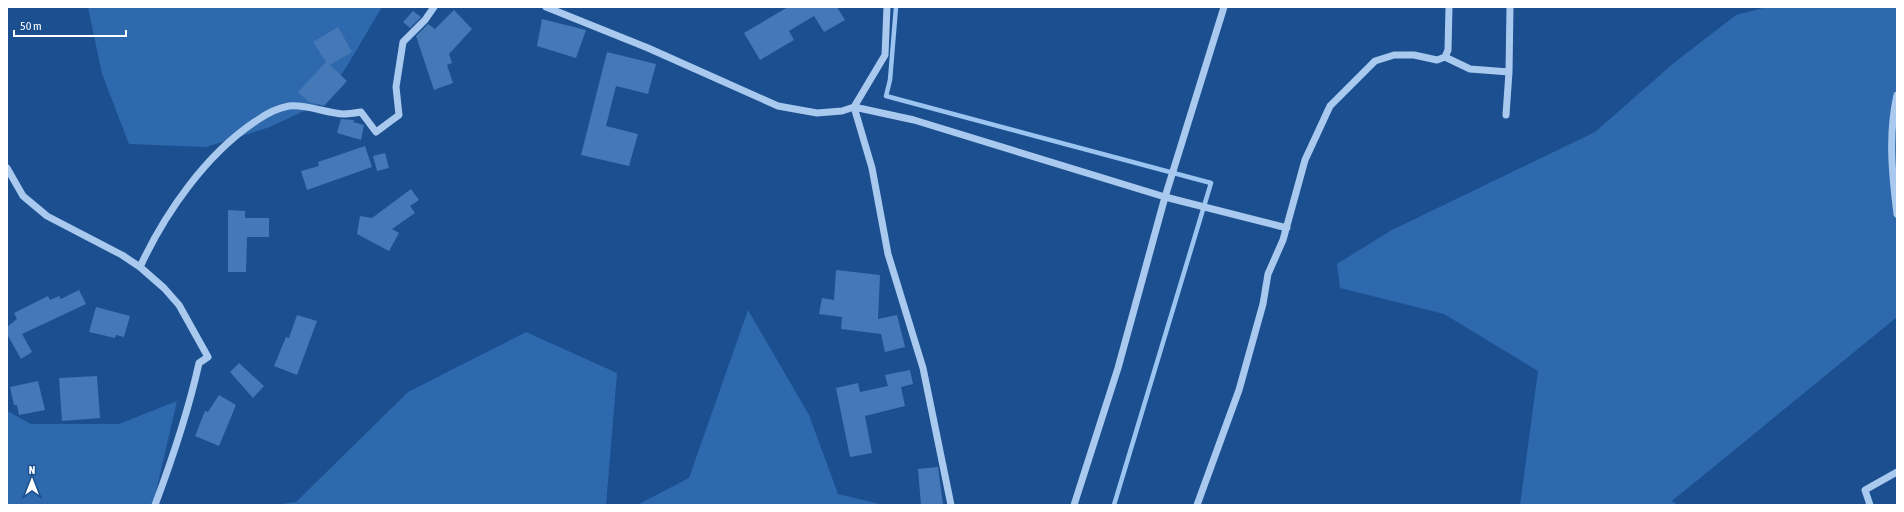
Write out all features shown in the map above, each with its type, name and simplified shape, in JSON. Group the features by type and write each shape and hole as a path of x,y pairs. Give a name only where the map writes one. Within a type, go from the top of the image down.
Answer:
{"street":[{"path":"140,267 148,249 176,205 210,159 247,127 272,111 289,106 344,114 361,112 376,132 399,115 396,87 403,42 425,20 434,7"},
{"path":"546,7 648,48 778,106 817,113 842,111 854,107 914,120 1165,197 1287,228"},
{"path":"887,7 885,55 854,107 872,168 882,215 888,254 923,368 951,505"},
{"path":"1074,505 1118,368 1165,197 1224,7"},
{"path":"1445,57 1448,50 1449,7"},
{"path":"1506,115 1509,72 1510,7"},
{"path":"1197,505 1240,390 1262,304 1268,274 1287,228 1305,160 1330,106 1352,82 1375,61 1394,55 1414,55 1437,60 1445,57 1470,68 1509,72"},
{"path":"1897,95 1892,122 1891,152 1897,214"},
{"path":"7,168 23,196 47,216 110,249 140,267 164,288 179,305 208,357 199,363 180,437 155,505"},
{"path":"1870,505 1865,490 1897,472"}],"shaded area":[{"path":"88,7 382,7 347,66 321,103 270,127 206,147 129,144 102,74"},
{"path":"1767,7 1897,7 1897,317 1672,501 1678,505 1520,505 1538,371 1444,314 1340,288 1337,264 1390,231 1595,132 1675,62 1736,15"},
{"path":"748,310 809,415 838,494 884,505 637,505 689,478"},
{"path":"526,332 617,373 606,505 275,505 296,502 408,392"},
{"path":"177,401 153,505 7,505 7,411 31,424 119,424"}],"building":[{"path":"788,7 837,7 845,20 824,32 814,16 789,31 794,40 760,60 744,33"},
{"path":"454,10 472,29 449,54 452,63 447,65 453,83 434,90 416,36 428,24 435,29"},
{"path":"413,11 421,17 410,28 403,22"},
{"path":"542,19 586,30 576,58 537,46"},
{"path":"338,27 352,52 330,65 347,81 324,106 309,102 298,92 326,62 313,42"},
{"path":"607,52 656,64 648,94 616,86 606,126 638,134 629,166 581,155"},
{"path":"341,119 354,120 353,122 364,125 361,140 337,133"},
{"path":"365,146 372,167 307,190 301,171 319,166 318,162"},
{"path":"385,153 389,168 377,171 373,156"},
{"path":"411,189 419,200 410,206 415,213 392,229 399,233 389,251 357,234 360,216 372,218"},
{"path":"228,210 245,211 245,218 269,218 269,237 247,237 246,272 228,272"},
{"path":"836,270 880,275 878,319 897,315 905,347 885,352 881,334 841,329 842,317 819,314 822,298 834,300"},
{"path":"79,290 86,304 22,334 32,352 21,359 7,334 7,327 17,319 14,313 48,296 50,300 59,296 61,299"},
{"path":"96,307 130,316 124,337 116,335 115,338 89,332"},
{"path":"297,315 317,321 297,375 274,366 286,337 289,338"},
{"path":"239,363 264,386 253,398 230,372"},
{"path":"910,370 913,384 901,387 905,406 865,416 872,453 850,457 836,388 858,383 860,392 888,386 885,375"},
{"path":"97,376 100,418 62,421 59,378"},
{"path":"38,381 45,410 19,415 17,405 14,405 10,387"},
{"path":"219,395 236,405 219,446 195,436 205,411 208,412"},
{"path":"938,467 943,505 921,505 918,469"}],"waterway":[{"path":"896,7 890,80 886,96 1211,183 1114,505"}]}
